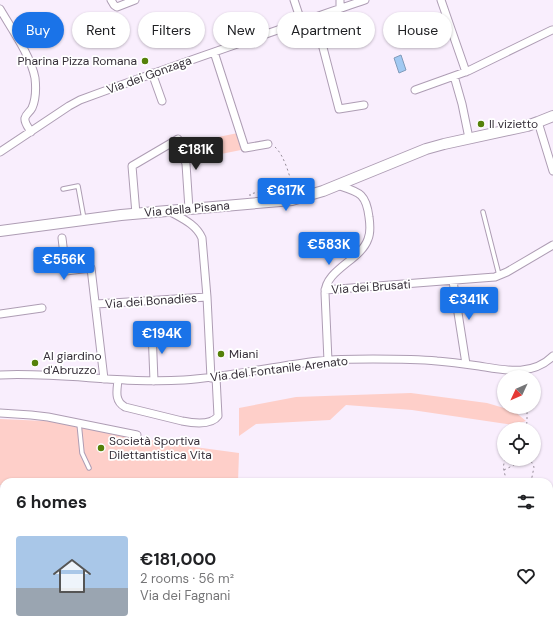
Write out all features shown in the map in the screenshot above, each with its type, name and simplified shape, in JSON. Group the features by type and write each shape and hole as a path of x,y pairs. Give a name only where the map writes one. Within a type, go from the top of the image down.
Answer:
{"main road":[{"name":"Via della Pisana","path":"0,231 136,214 279,202 297,199 312,195 426,149 469,138 520,128 553,116"}],"street":[{"path":"111,0 117,7 135,0"},
{"path":"294,0 298,12"},
{"path":"340,0 340,8"},
{"name":"Via dei Gonzaga","path":"329,12 365,0"},
{"path":"441,0 466,72"},
{"path":"0,9 23,48 34,73 34,102 25,119 25,122 31,132"},
{"name":"Via dei Gonzaga","path":"0,152 74,103 152,73 277,30"},
{"path":"414,90 466,72 552,30"},
{"path":"323,48 339,109 364,105"},
{"path":"214,52 245,148 268,144"},
{"path":"152,73 162,101"},
{"path":"454,76 469,138"},
{"path":"538,122 553,170"},
{"path":"136,214 132,166 178,140 186,164 189,209"},
{"path":"328,361 326,284 332,276 355,256 368,239 369,233 369,214 364,198 357,192 337,185"},
{"path":"118,380 117,398 120,404 124,407 189,422 213,421 218,416 203,242 201,236 194,227 168,211"},
{"path":"62,238 66,271 91,268 104,379"},
{"name":"Via dei Brusati","path":"325,290 491,278 500,276 553,245"},
{"path":"453,281 466,364"},
{"name":"Via dei Bonadies","path":"96,304 207,297"},
{"path":"0,314 42,308"},
{"path":"152,330 154,380"},
{"name":"Via del Fontanile Arenato","path":"0,375 59,376 118,380 178,380 214,377 293,365 351,359 408,359 436,361 508,371 518,371 542,364 553,356"},
{"path":"0,414 48,417 137,435"}],"lane":[{"path":"63,189 78,186 85,220"},
{"path":"483,212 500,276"},
{"path":"79,423 82,453 89,468"}],"path":[{"path":"268,144 271,144 278,149 297,199"},
{"path":"504,470 524,460 531,461 534,467 532,478"},
{"path":"504,466 506,478"}],"shaded area":[{"path":"238,133 241,150 211,156 208,139"},
{"path":"411,393 487,403 497,406 497,414 518,414 526,421 497,422 412,410 346,405 330,420 256,424 239,436 239,408 296,397"},
{"name":"Società Sportiva Dilettantistica Vita","path":"0,419 68,422 165,443 239,453 238,478 0,478"}],"water":[{"path":"401,55 406,70 399,73 394,58"}],"place":[{"name":"Pharina Pizza Romana","path":"145,61"},
{"name":"Il vizietto","path":"481,124"},
{"name":"Miani","path":"221,354"},
{"name":"Al giardino d'Abruzzo","path":"35,363"},
{"name":"Società Sportiva Dilettantistica Vita","path":"101,448"}]}
